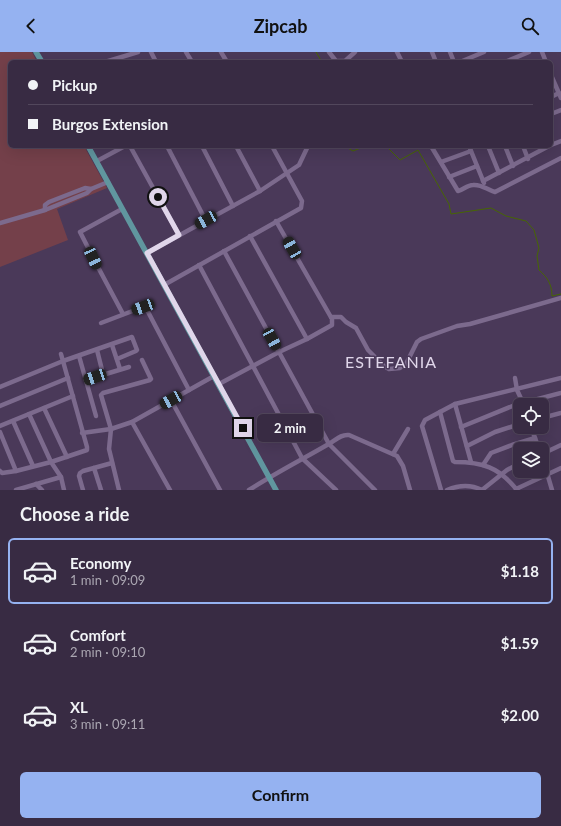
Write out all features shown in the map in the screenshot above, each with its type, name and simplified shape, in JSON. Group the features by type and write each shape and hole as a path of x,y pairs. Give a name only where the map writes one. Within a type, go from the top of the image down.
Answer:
{"main road":[{"path":"89,148 276,490"}],"street":[{"path":"121,60 138,52"},
{"path":"329,52 335,60"},
{"path":"346,60 355,52"},
{"path":"469,52 471,58"},
{"path":"466,60 484,52"},
{"path":"511,60 530,52"},
{"path":"553,80 560,96"},
{"path":"96,162 121,148"},
{"path":"131,148 179,235"},
{"path":"167,148 206,220"},
{"path":"203,148 234,206"},
{"path":"237,148 260,192"},
{"path":"164,285 300,208 302,201 273,148"},
{"path":"147,253 260,192 299,165 307,148"},
{"path":"433,148 440,162 458,191 473,185 484,184 499,173 528,159 541,148"},
{"path":"440,162 470,148 484,184 494,192 561,158"},
{"path":"489,148 499,173"},
{"path":"506,148 513,166"},
{"path":"524,148 528,159"},
{"path":"449,177 477,166"},
{"path":"0,223 45,210 87,193 91,189 108,182"},
{"path":"122,209 80,232 98,269 123,314"},
{"path":"219,384 332,325 333,322 331,317 276,221"},
{"path":"250,236 307,339"},
{"path":"224,251 329,444 375,490"},
{"path":"200,265 302,458 336,490"},
{"path":"331,317 341,317 355,327 368,350 384,366 389,369 395,369 406,364 417,342 421,339 457,326 470,324 561,298"},
{"path":"101,323 143,307 146,308 189,390"},
{"path":"0,387 63,361 132,337 137,350 117,359"},
{"path":"112,344 120,369"},
{"path":"97,350 103,374"},
{"path":"0,472 16,471 51,462 87,450 62,354"},
{"path":"79,356 96,416"},
{"path":"119,490 109,449 111,429 101,395 103,393 150,380 151,379 142,360"},
{"path":"86,380 129,367"},
{"path":"82,433 111,429 132,422 214,376"},
{"path":"0,406 68,378"},
{"path":"515,378 517,390 521,398"},
{"path":"441,490 422,426 425,420 455,404 561,378"},
{"path":"544,398 561,393"},
{"path":"0,426 73,396"},
{"path":"171,400 220,490"},
{"path":"455,404 472,462"},
{"path":"461,426 513,407"},
{"path":"44,408 67,457"},
{"path":"440,412 453,460 455,462 472,462 483,465 502,474 516,490 539,478"},
{"path":"549,416 561,413"},
{"path":"29,414 51,462 61,476 64,490"},
{"path":"13,421 33,466"},
{"path":"132,422 170,490"},
{"path":"467,446 495,432 513,426"},
{"path":"393,454 408,429"},
{"path":"0,432 16,471"},
{"path":"249,490 341,436 349,434 397,456 410,490"},
{"path":"534,434 536,442"},
{"path":"483,465 491,453 535,438"},
{"path":"549,451 561,444"},
{"path":"83,490 79,476 80,473 112,463"},
{"path":"448,490 463,486 476,487 482,490 513,467"},
{"path":"94,468 101,490"},
{"path":"549,473 561,468"},
{"path":"17,490 61,476"},
{"path":"548,478 552,490"},
{"path":"36,484 42,490"}],"shaded area":[{"path":"0,52 32,52 36,60 8,60 8,148 85,148 107,188 57,209 68,240 0,267"}],"waterway":[{"path":"316,52 321,60"},
{"path":"348,148 353,151 361,148"},
{"path":"388,148 400,160 418,150 449,204 451,214 491,208 506,216 526,221 534,230 539,248 537,256 539,270 548,281 552,296 561,294"}],"district":[{"name":"ESTEFANIA","path":"391,361"}],"route":[{"path":"158,197 179,235 147,253 243,428"}]}
